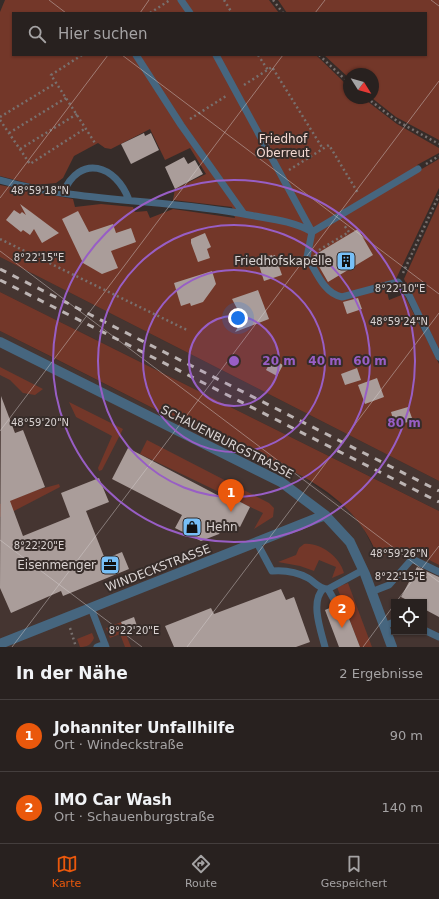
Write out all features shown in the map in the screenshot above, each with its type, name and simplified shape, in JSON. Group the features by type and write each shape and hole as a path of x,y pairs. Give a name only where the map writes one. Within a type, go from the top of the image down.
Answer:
{"street":[{"name":"SCHAUENBURGSTRASSE","path":"0,342 282,482 325,515 350,542 363,570 392,647"},
{"name":"WINDECKSTRASSE","path":"0,644 325,515"}],"lane":[{"path":"181,0 189,12"},
{"path":"137,56 181,125 244,214"},
{"path":"217,56 312,232 307,257 328,291 335,296 342,297 398,282 409,295 439,357"},
{"path":"63,193 71,177 77,172 85,168 99,168 112,174 116,178 125,190 129,200"},
{"path":"312,232 418,169"},
{"path":"0,180 63,193 186,205 244,214 299,224 312,232"},
{"path":"257,543 272,571 284,570 307,578 325,589 337,605"},
{"path":"371,592 389,585 412,559 439,572"},
{"path":"325,647 317,604 319,593 363,570"},
{"path":"91,608 105,645 97,647"},
{"path":"384,626 391,623"},
{"path":"427,631 439,637"}],"path":[{"path":"152,12 170,0"},
{"path":"224,0 231,12"},
{"path":"273,0 282,12"},
{"path":"80,56 51,75 95,143"},
{"path":"259,56 268,70"},
{"path":"320,56 343,77"},
{"path":"181,125 272,67 323,149"},
{"path":"56,83 0,118 9,133 30,164 86,128"},
{"path":"9,133 66,98"},
{"path":"375,104 396,121 439,144"},
{"path":"20,149 77,114"},
{"path":"281,175 329,145 363,201"},
{"path":"418,169 439,156"},
{"path":"398,282 439,195"},
{"path":"307,257 348,232 339,216"},
{"path":"0,239 187,330"},
{"path":"67,618 76,647"}],"shaded area":[{"path":"0,257 439,481 439,511 0,292"},
{"path":"0,331 184,424 296,472 346,508 362,525 378,558 392,551 406,548 439,565 439,647 0,647"}],"green space":[{"name":"Friedhof Oberreut","path":"5,0 269,0 278,12 12,12 12,56 317,56 343,81 343,104 371,104 397,124 439,148 439,153 417,165 420,170 439,159 439,188 396,279 385,283 389,300 404,294 439,364 439,481 0,257 0,185 73,199 75,207 101,204 133,207 135,212 147,211 150,218 173,209 235,218 232,207 173,200 175,189 206,174 190,148 165,160 150,129 111,149 105,148 98,143 74,156 63,178 56,183 35,185 0,176 0,12"},
{"path":"278,0 439,0 439,140 396,117 379,104 379,68 343,68 343,72 325,56 427,56 427,12 286,12"},
{"path":"439,202 439,349 404,279"},
{"path":"0,292 439,511 439,565 416,553 404,550 388,553 378,558 364,530 345,507 321,488 295,472 182,423 0,331"},
{"path":"0,367 43,389 35,395 23,393 10,380 0,375"},
{"path":"69,402 123,429 102,470 99,471 98,468 112,436 76,417"},
{"path":"147,440 269,503 274,508 273,517 254,529 263,513 140,454"},
{"path":"59,484 60,487 0,517 0,504 37,490"},
{"path":"304,544 316,545 323,548 334,556 342,567 344,573 332,578 336,567 319,560 314,571 300,566 278,562 296,555 299,548"},
{"path":"348,583 372,647 360,647 337,587"},
{"path":"121,622 131,647 125,647 120,634 110,638 106,628"},
{"path":"92,633 94,638 92,642 87,646 80,647 77,639"}],"building":[{"path":"144,133 145,136 151,133 159,150 131,164 121,144"},
{"path":"184,157 188,164 195,160 203,174 175,189 165,167"},
{"path":"20,204 59,233 42,243 34,229 30,235 23,230 21,232 6,220 14,210 20,214 22,212 26,215"},
{"path":"78,211 89,232 113,224 116,233 131,228 136,242 111,251 118,268 102,274 83,263 62,219"},
{"name":"Friedhofskapelle","path":"358,229 373,255 328,282 313,256"},
{"path":"205,233 211,247 207,249 210,258 198,262 191,239"},
{"path":"275,255 282,275 264,281 257,259"},
{"path":"212,271 216,284 203,302 191,306 190,303 181,306 174,283"},
{"path":"258,290 269,319 235,332 246,314 241,316 232,299"},
{"path":"358,298 362,309 347,314 343,302"},
{"path":"272,359 283,365 277,376 266,370"},
{"path":"357,368 361,380 345,385 341,374"},
{"path":"377,378 384,397 365,404 358,385"},
{"path":"1,396 15,433 23,430 45,487 10,501 23,536 70,517 61,493 99,478 109,502 86,511 105,559 122,552 129,569 63,596 61,591 11,613 0,588"},
{"path":"408,407 412,418 410,419 411,421 395,426 391,412"},
{"path":"128,448 221,497 223,493 250,507 240,527 236,525 234,529 225,524 219,534 201,541 175,528 182,515 112,479"},
{"path":"417,567 439,577 439,617 427,611 427,599 405,599 401,597"},
{"path":"281,589 286,600 294,597 310,642 296,647 174,647 165,626 211,608 214,614"},
{"path":"342,603 360,647 339,647 325,610 332,607 339,610"},
{"path":"134,617 138,629 126,634 121,622"}],"railway":[{"path":"0,269 439,491"},
{"path":"0,280 439,502"}],"place":[{"name":"Friedhofskapelle","path":"346,261"},
{"name":"Johanniter Unfallhilfe","path":"231,512"},
{"name":"Hehn","path":"192,527"},
{"name":"Eisenmenger","path":"110,565"},
{"name":"IMO Car Wash","path":"342,628"}]}
